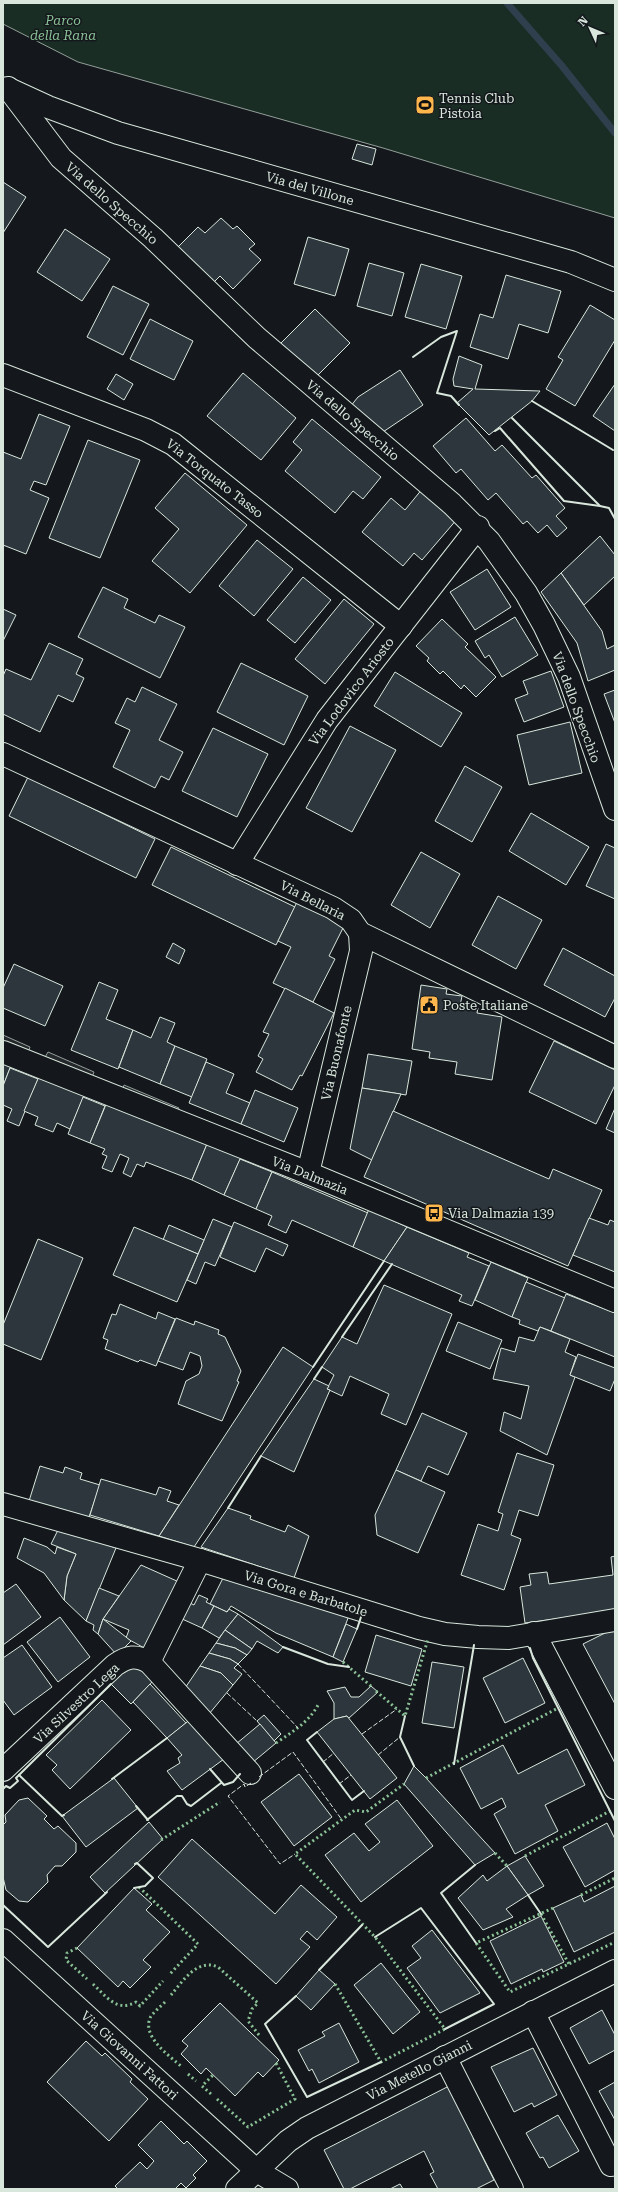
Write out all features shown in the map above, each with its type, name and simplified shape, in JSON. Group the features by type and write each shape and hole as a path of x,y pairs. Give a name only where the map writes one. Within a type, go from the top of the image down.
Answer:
{"street":[{"name":"Via del Villone","path":"5,87 48,107 118,133 571,262 615,280"},
{"name":"Via dello Specchio","path":"5,87 46,140 66,162 153,238 257,338 478,527 503,559 544,625 568,677 615,809"},
{"name":"Via Torquato Tasso","path":"3,375 146,430 173,444 400,626"},
{"name":"Via Lodovico Ariosto","path":"237,864 309,746 400,626 478,527"},
{"name":"Via Bellaria","path":"3,754 333,908 350,920 360,933 615,1057"},
{"name":"Via Buonafonte","path":"308,1174 360,951 360,933"},
{"name":"Via Dalmazia","path":"3,1052 308,1174 615,1301"},
{"name":"Via Gora e Barbatole","path":"3,1504 200,1560 431,1631 493,1638 615,1620"},
{"path":"200,1560 149,1662 250,1773"},
{"path":"534,1633 615,1788"},
{"name":"Via Silvestro Lega","path":"6,1759 122,1660 138,1656 149,1662"},
{"name":"Via Giovanni Fattori","path":"3,1940 257,2171 287,2189"},
{"name":"Via Metello Gianni","path":"237,2189 288,2141 307,2128 615,1971"},
{"path":"533,2012 611,2165"},
{"path":"445,2057 512,2189"}],"green space":[{"name":"Tennis Club Pistoia","path":"3,3 615,3 615,218 383,148 78,62 3,24"}],"shaded area":[{"path":"3,1035 30,1047 28,1053 3,1043"},
{"path":"48,1052 94,1072 91,1080 44,1059"},
{"path":"124,1085 179,1108 176,1114 122,1091"}],"building":[{"path":"357,144 376,149 372,165 352,159"},
{"path":"3,182 26,197 3,233"},
{"path":"221,218 233,229 237,226 255,244 249,249 261,260 233,289 220,276 214,282 178,247 198,227 205,233"},
{"path":"65,229 110,259 82,301 37,272"},
{"path":"308,237 349,249 335,296 294,284"},
{"path":"369,263 404,273 392,316 357,306"},
{"path":"421,264 462,276 446,329 405,317"},
{"path":"506,275 561,291 548,333 519,324 508,359 470,347 480,314 493,318"},
{"path":"113,286 149,304 123,355 87,337"},
{"path":"590,305 615,320 615,340 575,406 546,389 563,360 558,357"},
{"path":"315,309 350,343 316,377 280,344"},
{"path":"150,319 193,341 174,380 130,359"},
{"path":"459,356 482,365 475,389 540,391 532,401 489,435 457,403 473,389 454,386 453,379"},
{"path":"400,370 423,405 380,434 350,407 358,397"},
{"path":"243,373 296,418 261,460 207,416"},
{"path":"116,374 133,384 124,400 107,389"},
{"path":"615,384 615,431 593,416"},
{"path":"39,414 70,426 46,485 34,481 30,490 49,498 26,554 3,545 3,452 21,459"},
{"path":"466,418 495,451 502,445 532,478 536,475 565,508 556,516 567,528 557,537 547,525 538,533 527,521 523,524 496,493 488,500 461,469 456,473 433,446"},
{"path":"312,419 381,477 363,499 353,491 335,513 285,471 302,450 293,442"},
{"path":"88,440 140,460 100,558 49,538"},
{"path":"185,473 247,525 190,593 152,561 179,529 155,508"},
{"path":"423,488 458,518 422,560 414,553 403,566 362,532 391,498 405,510"},
{"path":"600,536 615,555 615,576 584,605 561,573"},
{"path":"257,540 293,569 254,616 219,586"},
{"path":"487,569 511,607 475,630 450,592"},
{"path":"561,573 602,631 607,649 615,645 615,670 588,681 577,643 541,592"},
{"path":"303,577 331,600 295,643 267,620"},
{"path":"103,587 128,599 124,608 155,623 159,615 185,627 160,678 78,637"},
{"path":"344,599 374,624 325,684 295,659"},
{"path":"3,609 16,615 3,641"},
{"path":"515,617 538,655 502,677 489,655 485,658 475,641"},
{"path":"442,619 468,644 465,647 496,677 476,697 464,685 461,689 443,671 440,674 427,661 429,658 416,646"},
{"path":"49,643 83,659 76,674 84,678 73,702 58,695 40,732 3,714 3,676 6,669 31,680"},
{"path":"241,663 308,696 284,745 217,712"},
{"path":"551,671 564,707 524,722 515,699 528,694 523,681"},
{"path":"395,672 462,713 441,747 374,706"},
{"path":"142,687 177,704 159,740 183,752 169,780 161,776 155,788 113,767 130,730 115,723 127,698 135,702"},
{"path":"615,690 615,723 604,694"},
{"path":"570,722 582,773 529,785 517,735"},
{"path":"350,726 396,750 352,832 306,808"},
{"path":"213,728 268,754 237,817 182,791"},
{"path":"465,766 502,787 472,842 435,821"},
{"path":"28,777 155,839 136,878 9,816"},
{"path":"531,813 589,847 566,885 509,851"},
{"path":"606,844 615,848 615,899 586,886"},
{"path":"171,847 295,907 276,945 152,885"},
{"path":"421,852 460,874 430,928 391,905"},
{"path":"498,896 542,920 516,969 472,945"},
{"path":"297,902 344,926 329,956 335,959 313,1002 273,983 291,947 278,941"},
{"path":"173,943 185,950 179,964 166,957"},
{"path":"563,948 615,976 615,998 605,1017 544,985"},
{"path":"14,964 63,986 45,1026 3,1008 3,988"},
{"path":"99,982 118,990 106,1019 133,1030 118,1069 71,1050"},
{"path":"421,985 447,989 446,994 462,996 460,1006 478,1008 477,1013 502,1017 492,1080 455,1074 457,1062 429,1058 430,1052 412,1049"},
{"path":"285,988 334,1013 302,1076 300,1075 292,1090 256,1072 263,1059 258,1056 269,1034 263,1032"},
{"path":"160,1017 175,1023 167,1042 175,1046 160,1084 119,1067 133,1030 151,1038"},
{"path":"554,1041 615,1070 615,1085 596,1124 529,1092"},
{"path":"175,1046 207,1059 192,1097 160,1084"},
{"path":"368,1054 412,1061 406,1095 362,1088"},
{"path":"3,1060 12,1063 3,1086"},
{"path":"206,1062 234,1074 226,1093 250,1103 241,1124 189,1103"},
{"path":"10,1068 38,1079 19,1126 7,1121 12,1109 3,1105 3,1086"},
{"path":"41,1072 86,1091 70,1129 57,1123 53,1132 35,1125 38,1117 24,1111"},
{"path":"362,1088 401,1094 372,1160 350,1149"},
{"path":"255,1090 298,1108 284,1142 241,1124"},
{"path":"83,1097 105,1106 90,1143 68,1134"},
{"path":"107,1102 207,1144 192,1180 146,1162 144,1167 137,1164 131,1177 123,1173 129,1158 120,1154 112,1172 102,1168 107,1156 102,1154 105,1149 90,1143"},
{"path":"615,1108 615,1133 606,1129"},
{"path":"393,1111 549,1179 553,1169 602,1190 568,1266 364,1177"},
{"path":"207,1144 242,1155 224,1195 192,1180"},
{"path":"240,1159 272,1172 256,1209 224,1195"},
{"path":"272,1172 368,1213 353,1247 292,1220 286,1233 268,1225 272,1216 256,1209"},
{"path":"369,1209 407,1227 384,1261 353,1247"},
{"path":"589,1218 608,1225 610,1220 615,1222 615,1272 573,1255"},
{"path":"213,1219 232,1227 215,1266 205,1262 196,1284 187,1280"},
{"path":"234,1222 288,1245 283,1256 266,1248 255,1272 220,1257"},
{"path":"169,1225 204,1240 198,1254 163,1240"},
{"path":"134,1227 198,1254 177,1302 113,1275"},
{"path":"407,1227 469,1253 467,1257 489,1266 472,1306 459,1301 462,1295 384,1261"},
{"path":"38,1239 83,1258 41,1360 3,1344 3,1325"},
{"path":"491,1262 528,1278 512,1317 475,1300"},
{"path":"526,1282 565,1298 551,1331 540,1327 538,1331 519,1324 520,1320 512,1317"},
{"path":"384,1285 452,1314 406,1425 381,1414 389,1394 350,1376 342,1396 327,1389 334,1375 322,1367 342,1337 357,1344"},
{"path":"566,1294 615,1313 615,1357 551,1331"},
{"path":"120,1304 156,1319 158,1312 175,1319 156,1366 140,1360 138,1362 105,1349 108,1340 103,1338 112,1314 116,1315"},
{"path":"176,1318 194,1325 195,1321 219,1330 218,1334 225,1337 241,1371 237,1381 239,1382 222,1421 178,1404 186,1381 199,1374 202,1366 200,1356 190,1352 183,1370 158,1361"},
{"path":"458,1322 502,1340 490,1369 446,1351"},
{"path":"540,1327 570,1339 565,1352 576,1357 570,1375 575,1377 547,1455 500,1431 504,1412 521,1419 529,1386 493,1379 501,1348 515,1352 519,1337 534,1341"},
{"path":"283,1347 313,1367 194,1547 159,1536"},
{"path":"578,1354 615,1368 615,1379 610,1391 570,1375"},
{"path":"314,1379 329,1386 327,1389 330,1390 294,1472 261,1456"},
{"path":"422,1413 467,1433 448,1475 428,1466 421,1481 396,1470"},
{"path":"517,1453 554,1465 538,1516 519,1510 511,1535 521,1539 504,1590 461,1575 478,1524 498,1531 503,1514 498,1512"},
{"path":"40,1466 63,1473 65,1467 82,1473 80,1479 100,1485 88,1520 29,1501"},
{"path":"396,1470 445,1492 418,1553 377,1535 375,1515"},
{"path":"101,1479 156,1495 159,1487 171,1491 167,1501 179,1505 159,1536 90,1515"},
{"path":"228,1508 251,1516 250,1519 285,1532 288,1525 309,1536 294,1578 201,1547"},
{"path":"59,1528 116,1548 86,1621 64,1600 67,1576 76,1554 51,1544"},
{"path":"24,1538 47,1547 55,1554 57,1547 76,1554 67,1576 64,1600 44,1573 17,1558"},
{"path":"615,1556 615,1611 525,1623 520,1587 531,1585 529,1574 547,1572 549,1584 613,1575 611,1557"},
{"path":"141,1565 179,1582 148,1650 126,1638 129,1630 103,1619"},
{"path":"225,1574 350,1613 333,1657 276,1633 231,1606 227,1612 210,1604"},
{"path":"16,1584 41,1617 3,1645 3,1593"},
{"path":"99,1588 119,1596 103,1619 98,1634 93,1630 94,1625 86,1621"},
{"path":"199,1595 208,1599 206,1602 214,1606 202,1628 180,1618 188,1602 194,1605"},
{"path":"214,1606 227,1612 229,1609 238,1614 219,1638 202,1628"},
{"path":"238,1614 283,1647 278,1653 257,1641 252,1649 225,1630"},
{"path":"60,1617 90,1657 58,1682 27,1642"},
{"path":"103,1619 131,1641 117,1655 98,1634"},
{"path":"346,1624 357,1629 343,1662 333,1657"},
{"path":"615,1628 615,1704 583,1644"},
{"path":"225,1630 252,1649 247,1655 235,1648 216,1643"},
{"path":"376,1635 422,1649 411,1686 365,1672"},
{"path":"216,1643 235,1648 247,1655 238,1664 230,1659 209,1653"},
{"path":"22,1645 52,1687 14,1715 3,1700 3,1658"},
{"path":"209,1653 230,1659 238,1664 234,1668 242,1674 233,1685 221,1673 200,1666"},
{"path":"523,1658 545,1703 505,1723 483,1678"},
{"path":"134,1660 154,1680 131,1704 111,1684"},
{"path":"432,1662 464,1667 454,1728 422,1723"},
{"path":"200,1666 221,1673 233,1685 209,1714 183,1691"},
{"path":"150,1684 186,1723 167,1738 133,1702"},
{"path":"371,1686 378,1692 349,1718 347,1716 334,1719 334,1703 327,1691 345,1687 351,1697 359,1697"},
{"path":"102,1700 131,1730 70,1789 52,1770 57,1765 46,1755"},
{"path":"264,1715 281,1734 274,1741 257,1721"},
{"path":"347,1716 397,1778 370,1799 317,1732 334,1719"},
{"path":"192,1718 228,1756 182,1790 167,1771 180,1763 178,1758 182,1755 167,1738"},
{"path":"260,1724 276,1743 252,1763 236,1744"},
{"path":"503,1745 518,1774 567,1749 585,1785 545,1805 558,1831 515,1854 494,1814 506,1807 502,1798 481,1809 460,1768"},
{"path":"414,1766 495,1853 475,1865 404,1784"},
{"path":"299,1774 332,1817 294,1846 261,1802"},
{"path":"114,1778 138,1808 86,1847 62,1816"},
{"path":"28,1798 47,1816 44,1819 54,1829 58,1826 76,1843 76,1852 62,1866 55,1866 47,1875 48,1882 28,1902 19,1901 6,1890 3,1877 3,1825 6,1822 5,1815 19,1800"},
{"path":"397,1800 433,1846 361,1902 325,1855 354,1833 369,1851 380,1842 365,1824"},
{"path":"149,1822 163,1839 105,1893 90,1877"},
{"path":"607,1823 615,1839 615,1870 585,1887 563,1847"},
{"path":"192,1839 275,1914 301,1885 337,1917 317,1940 307,1931 300,1939 310,1947 276,1984 158,1877"},
{"path":"525,1856 544,1886 528,1895 507,1866"},
{"path":"507,1866 528,1895 506,1909 513,1917 483,1930 458,1898 483,1875 487,1881"},
{"path":"615,1886 615,1932 574,1952 553,1908 581,1895 584,1902"},
{"path":"134,1888 152,1904 146,1910 170,1932 143,1960 151,1967 130,1988 123,1981 118,1987 77,1948"},
{"path":"541,1916 564,1962 543,1972 542,1969 511,1984 490,1941"},
{"path":"432,1930 480,1993 440,2013 407,1968 421,1958 412,1946"},
{"path":"381,1963 420,2012 393,2034 354,1985"},
{"path":"319,1970 335,1984 311,2010 296,1996"},
{"path":"220,2003 279,2060 263,2077 258,2072 235,2096 206,2068 201,2074 181,2054 188,2046 182,2041"},
{"path":"602,2010 615,2035 615,2050 589,2064 570,2028"},
{"path":"339,2023 359,2062 319,2083 312,2069 309,2071 298,2050 325,2036 322,2032"},
{"path":"86,2041 102,2056 105,2053 132,2079 130,2082 148,2099 109,2141 47,2082"},
{"path":"533,2048 557,2095 534,2107 532,2103 514,2112 491,2067"},
{"path":"615,2082 615,2120 599,2091"},
{"path":"451,2085 476,2136 473,2138 494,2180 476,2189 438,2189 430,2174 434,2172 424,2151 350,2189 344,2189 324,2150"},
{"path":"558,2115 579,2151 549,2168 543,2157 540,2158 526,2133"},
{"path":"161,2121 184,2144 187,2141 207,2161 193,2175 196,2178 186,2188 181,2183 175,2189 118,2189 115,2186 140,2162 147,2169 154,2161 138,2145"},
{"path":"400,2184 403,2189 390,2189"}],"waterway":[{"path":"507,3 562,66 615,133"}],"hedge":[{"path":"376,1691 405,1716 428,1639"},
{"path":"343,1662 372,1687"},
{"path":"276,1743 305,1722 318,1705"},
{"path":"426,1778 558,1708"},
{"path":"335,1984 381,2062 445,2029 375,1937 295,1854 355,1810 366,1812 404,1784"},
{"path":"161,1840 220,1802"},
{"path":"525,1856 610,1811"},
{"path":"495,1853 507,1866"},
{"path":"581,1895 615,1878"},
{"path":"139,1887 198,1944 169,1975"},
{"path":"553,1908 476,1943 510,1992 615,1942"},
{"path":"541,1914 569,1964"},
{"path":"77,1948 67,1953 66,1960 87,1979"},
{"path":"171,1995 191,1972 197,1968 210,1965 218,1967 258,2003 252,2009 248,2021 259,2035"},
{"path":"93,1984 112,2002 123,2006 136,2002 140,2006 163,1981"},
{"path":"165,2002 151,2016 149,2023 150,2031 158,2045 182,2067"},
{"path":"217,2099 248,2127 295,2099 276,2063"},
{"path":"188,2074 196,2081"},
{"path":"211,2094 202,2086 213,2075"}],"fence":[{"path":"238,1664 298,1728"},
{"path":"227,1693 257,1721"},
{"path":"362,1734 397,1709"},
{"path":"378,1755 400,1737"},
{"path":"259,1777 293,1752 342,1820"},
{"path":"323,1762 334,1753"},
{"path":"339,1784 351,1775"},
{"path":"251,1783 245,1787 244,1784 228,1796 280,1864 295,1854"}],"wall":[{"path":"413,357 441,337 457,331 437,393 451,396 459,405"},
{"path":"532,401 613,450"},
{"path":"512,418 600,506 609,508 615,519"},
{"path":"495,431 500,428 564,501 600,506"},
{"path":"313,1367 384,1261"},
{"path":"342,1337 392,1264"},
{"path":"314,1379 322,1367"},
{"path":"228,1508 261,1456"},
{"path":"357,1629 361,1617"},
{"path":"454,1764 474,1645"},
{"path":"283,1647 328,1664 349,1667"},
{"path":"530,1648 533,1658 615,1821"},
{"path":"3,1789 6,1786 10,1788 18,1781 16,1778 111,1684"},
{"path":"405,1716 400,1737 414,1766"},
{"path":"317,1732 307,1740 352,1800 364,1791"},
{"path":"112,1779 167,1738"},
{"path":"210,1769 224,1785 233,1782 240,1774"},
{"path":"19,1775 62,1816 64,1815"},
{"path":"147,1820 177,1796 182,1796 187,1804 191,1806 221,1783"},
{"path":"136,1806 148,1820"},
{"path":"134,1888 145,1886 153,1878 137,1863 135,1864"},
{"path":"475,1865 441,1893 476,1943"},
{"path":"3,1905 48,1947 107,1892"},
{"path":"528,1895 541,1914"},
{"path":"375,1937 421,1908 494,2004 445,2029"},
{"path":"319,1970 362,1925"},
{"path":"296,1996 265,2024 307,2097 381,2062"}],"place":[{"name":"Tennis Club Pistoia","path":"425,105"},
{"name":"Poste Italiane","path":"429,1005"},
{"name":"Via Dalmazia 139","path":"434,1213"}],"park label":[{"name":"Parco della Rana","path":"63,28"}]}
